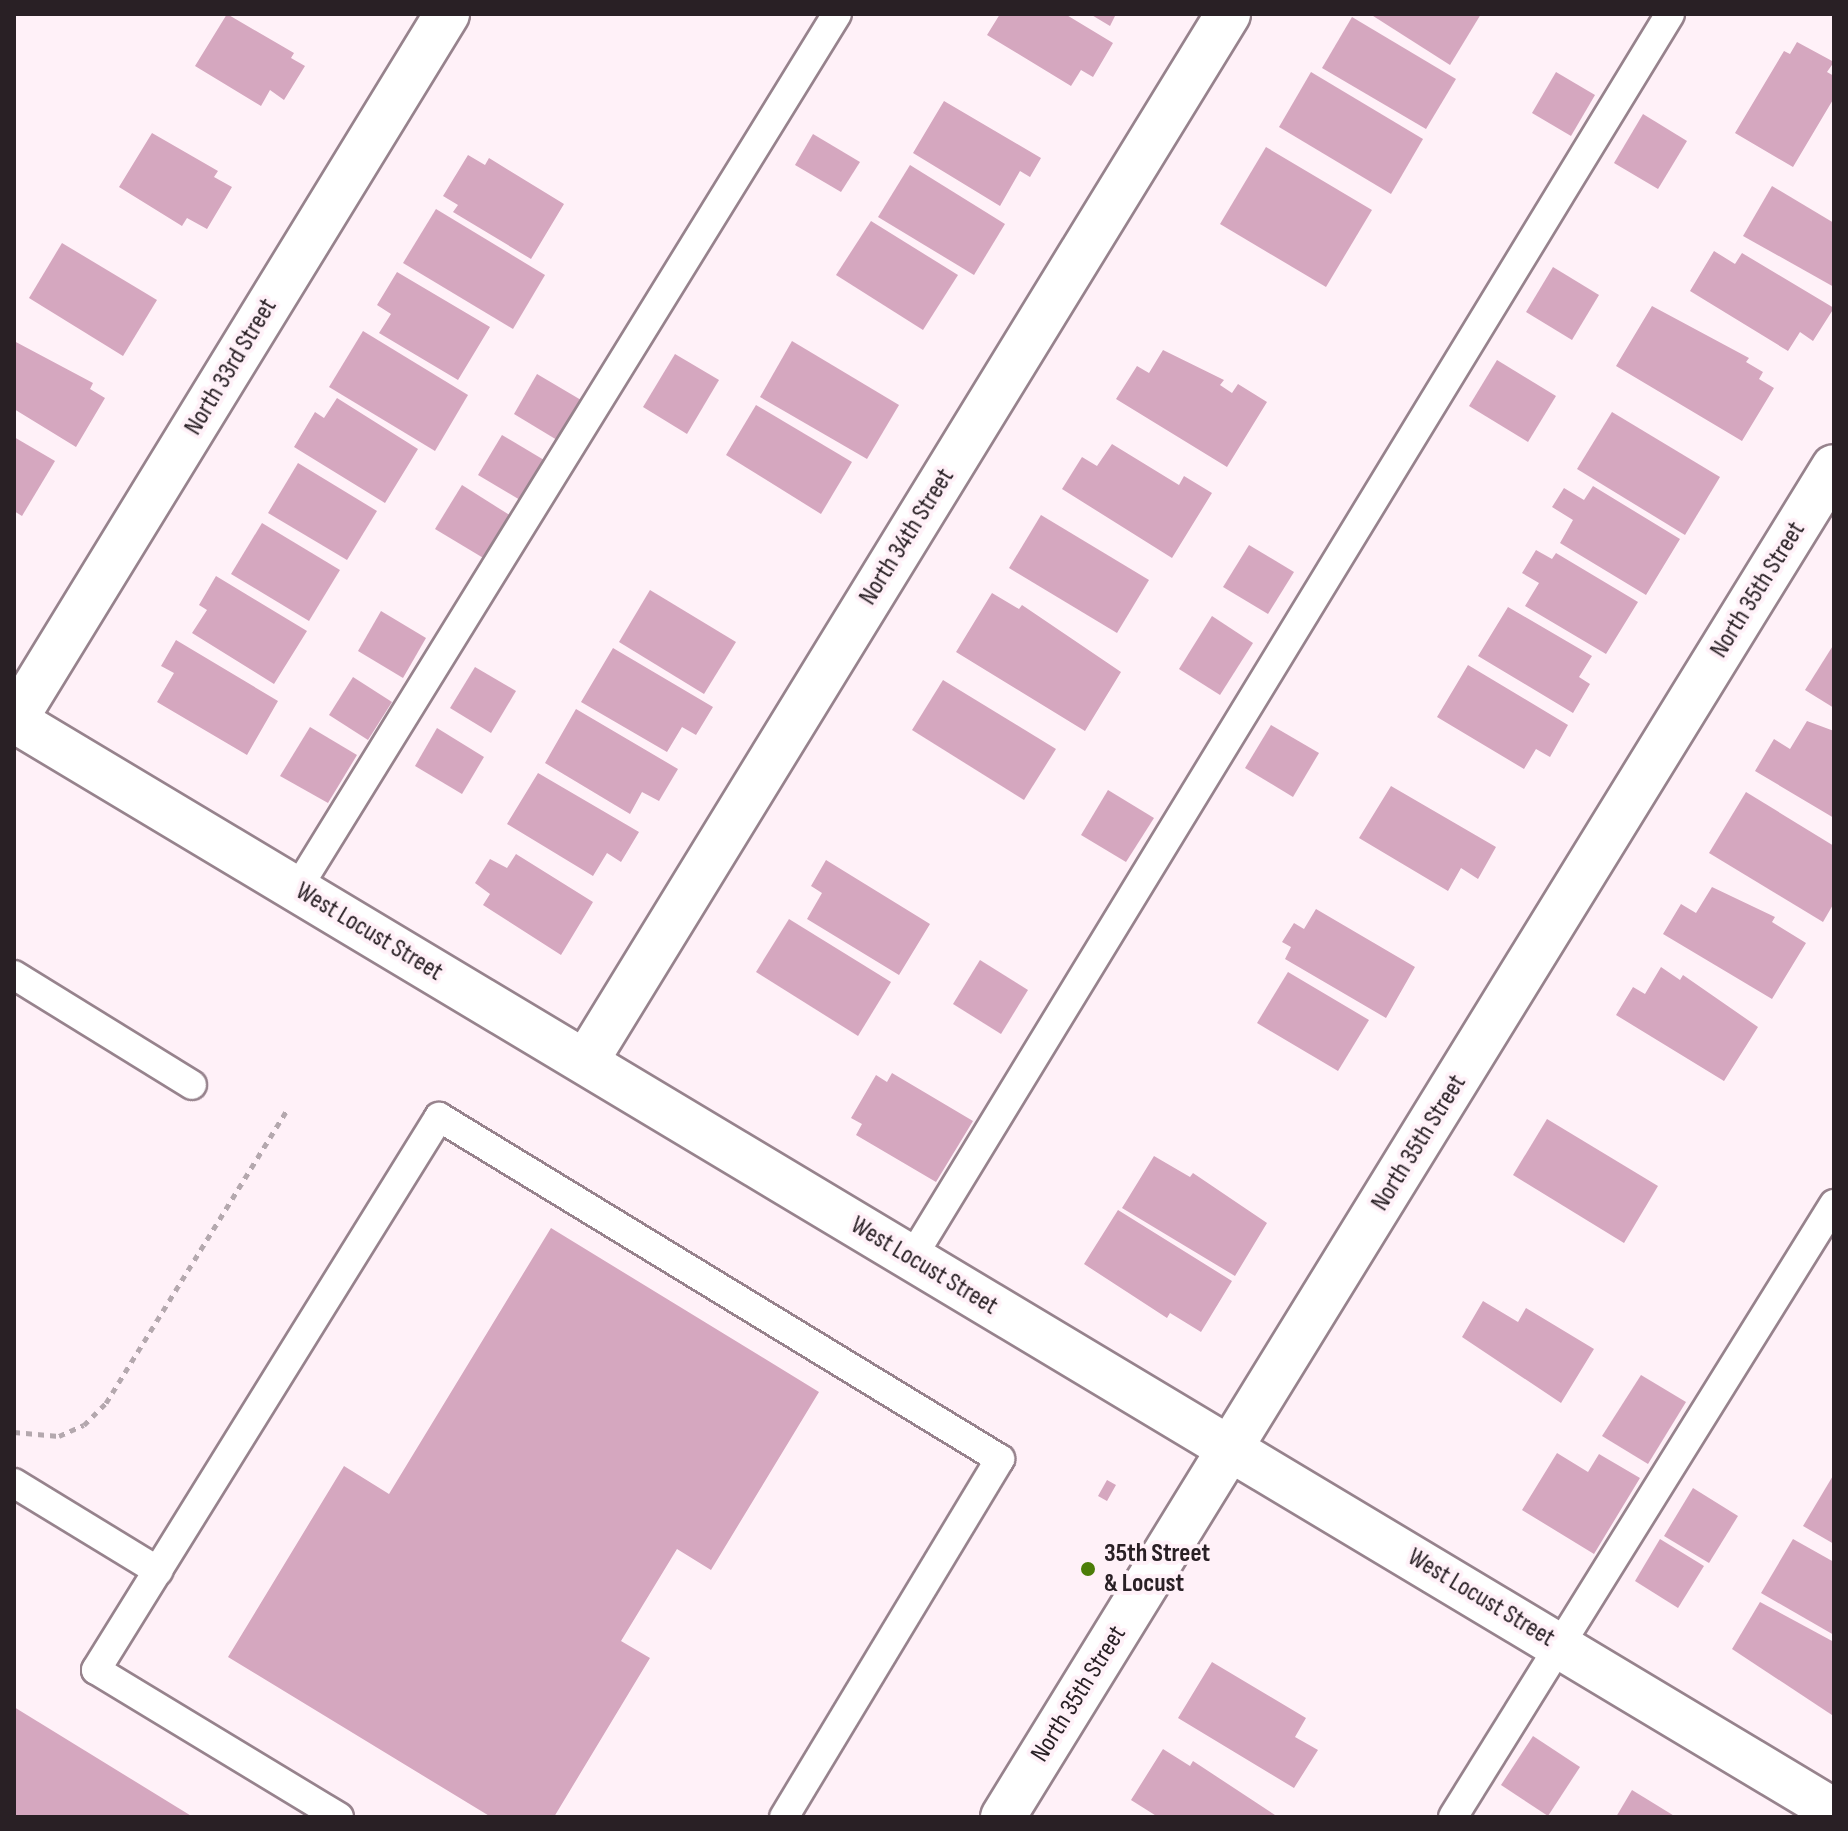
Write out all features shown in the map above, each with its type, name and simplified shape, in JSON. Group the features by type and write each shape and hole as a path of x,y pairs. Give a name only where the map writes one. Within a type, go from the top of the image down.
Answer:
{"street":[{"name":"North 33rd Street","path":"14,721 447,14"},
{"name":"North 34th Street","path":"586,1061 1228,14"},
{"name":"North 35th Street","path":"1003,1817 1834,467"},
{"name":"West Locust Street","path":"14,721 1834,1811"}],"lane":[{"path":"297,889 837,14"},
{"path":"911,1259 1670,14"},
{"path":"14,975 192,1085"},
{"path":"339,1817 96,1670 439,1117 1000,1459 784,1817"},
{"path":"1453,1817 1834,1204"},
{"path":"14,1483 158,1571"}],"path":[{"path":"14,1432 59,1436 84,1425 106,1403 287,1110"}],"building":[{"path":"227,14 294,53 291,58 305,66 284,100 270,90 261,106 195,66"},
{"path":"1000,14 1065,14 1113,43 1093,77 1081,70 1071,86 987,35"},
{"path":"1090,14 1116,14 1110,26"},
{"path":"1370,14 1481,14 1450,65"},
{"path":"1352,17 1456,79 1426,129 1322,68"},
{"path":"1797,42 1834,62 1827,72 1834,76 1834,98 1793,167 1735,133 1784,51 1790,54"},
{"path":"1311,72 1423,139 1391,194 1279,127"},
{"path":"1556,72 1595,95 1571,136 1532,113"},
{"path":"944,101 1041,158 1030,177 1020,171 1000,206 913,153"},
{"path":"1643,114 1687,141 1658,189 1614,163"},
{"path":"152,133 218,171 214,177 232,187 207,229 187,218 182,226 119,187"},
{"path":"813,134 860,162 841,192 795,165"},
{"path":"1266,147 1372,210 1326,287 1220,224"},
{"path":"468,155 485,165 489,158 564,204 531,259 453,212 458,205 443,196"},
{"path":"910,165 1005,224 974,275 878,217"},
{"path":"1772,186 1834,223 1834,287 1743,236"},
{"path":"436,209 545,275 513,329 403,263"},
{"path":"871,221 958,275 923,330 836,275"},
{"path":"62,243 157,300 123,356 29,298"},
{"path":"1714,251 1735,264 1742,253 1834,308 1813,341 1800,332 1788,351 1690,291"},
{"path":"1553,267 1599,295 1572,340 1526,312"},
{"path":"397,272 490,327 458,380 379,333 391,314 377,305"},
{"path":"1652,306 1749,358 1746,362 1763,372 1759,379 1774,388 1742,441 1616,366"},
{"path":"363,331 468,395 435,451 329,387"},
{"path":"14,341 93,383 90,389 105,398 76,447 14,409"},
{"path":"792,341 899,405 867,459 760,397"},
{"path":"1163,350 1224,380 1220,385 1232,393 1238,384 1267,402 1227,467 1116,399 1137,366 1149,373"},
{"path":"675,354 719,380 687,434 643,407"},
{"path":"1497,360 1556,396 1528,442 1469,406"},
{"path":"537,374 581,400 557,440 514,414"},
{"path":"337,398 418,449 385,503 294,447 315,412 324,418"},
{"path":"756,405 852,462 821,514 726,455"},
{"path":"1612,412 1720,477 1685,535 1577,469"},
{"path":"502,435 544,460 520,500 478,475"},
{"path":"14,437 55,461 22,516 14,511"},
{"path":"1112,444 1179,485 1184,476 1212,493 1172,558 1062,489 1082,457 1097,466"},
{"path":"298,463 377,511 347,560 268,513"},
{"path":"462,485 511,516 485,559 435,529"},
{"path":"1593,486 1680,539 1646,595 1560,543 1573,520 1552,507 1564,488 1584,500"},
{"path":"1041,515 1149,580 1117,633 1009,568"},
{"path":"262,523 340,570 309,621 231,574"},
{"path":"1249,545 1294,572 1268,614 1223,587"},
{"path":"1536,550 1552,559 1556,553 1638,602 1606,654 1525,606 1539,583 1522,573"},
{"path":"216,576 307,631 274,684 192,633 207,610 199,605"},
{"path":"650,590 736,642 704,694 619,642"},
{"path":"992,593 1019,609 1022,605 1121,672 1085,731 956,652"},
{"path":"1508,607 1592,656 1579,677 1590,684 1573,713 1478,656"},
{"path":"381,611 426,638 403,678 358,651"},
{"path":"1212,616 1253,643 1220,695 1179,669"},
{"path":"176,640 278,701 247,755 157,702 174,673 161,666"},
{"path":"1834,644 1834,708 1805,690"},
{"path":"613,648 713,707 696,735 682,727 667,752 581,702"},
{"path":"1468,665 1568,725 1550,757 1536,749 1524,769 1437,717"},
{"path":"475,667 516,691 491,733 450,708"},
{"path":"353,677 392,702 368,740 329,715"},
{"path":"943,680 1056,749 1024,800 912,730"},
{"path":"576,709 678,769 659,801 642,792 630,814 545,763"},
{"path":"1807,721 1834,731 1834,818 1755,771 1774,739 1790,749"},
{"path":"1271,725 1319,753 1293,797 1245,768"},
{"path":"310,727 357,755 328,803 280,776"},
{"path":"437,728 484,757 462,794 415,766"},
{"path":"538,773 639,832 621,862 607,853 593,876 507,824"},
{"path":"1391,786 1496,847 1478,879 1461,868 1448,891 1359,838"},
{"path":"1108,790 1154,818 1126,862 1081,835"},
{"path":"1746,792 1834,846 1834,903 1823,922 1709,853"},
{"path":"516,854 593,902 561,955 483,905 490,894 475,883 490,859 507,868"},
{"path":"826,860 930,924 899,975 807,919 822,893 811,886"},
{"path":"1712,887 1775,917 1772,922 1806,943 1772,999 1663,934 1681,904 1696,913"},
{"path":"1316,909 1415,967 1386,1018 1285,959 1291,947 1282,942 1294,923 1304,929"},
{"path":"789,919 891,982 858,1036 756,972"},
{"path":"980,960 1028,990 1001,1034 953,1004"},
{"path":"1661,967 1680,980 1683,975 1758,1027 1724,1081 1616,1015 1633,987 1645,994"},
{"path":"1288,972 1369,1020 1338,1071 1257,1023"},
{"path":"892,1073 973,1121 936,1182 856,1135 862,1124 851,1118 876,1075 887,1082"},
{"path":"1547,1119 1658,1186 1624,1243 1513,1175"},
{"path":"1154,1156 1190,1177 1193,1173 1267,1223 1235,1276 1122,1208"},
{"path":"1118,1210 1232,1281 1201,1332 1170,1313 1167,1318 1084,1264"},
{"path":"551,1228 819,1392 711,1570 677,1549 621,1641 650,1658 554,1817 491,1817 228,1657 344,1466 389,1494"},
{"path":"1483,1301 1518,1322 1526,1308 1594,1349 1561,1403 1462,1337"},
{"path":"1641,1375 1686,1402 1648,1464 1602,1436"},
{"path":"1557,1453 1588,1472 1599,1454 1640,1478 1594,1554 1522,1510"},
{"path":"1834,1474 1834,1544 1803,1526"},
{"path":"1107,1480 1116,1485 1107,1501 1098,1496"},
{"path":"1693,1488 1738,1516 1709,1563 1664,1536"},
{"path":"1660,1539 1704,1566 1678,1608 1635,1581"},
{"path":"1793,1539 1834,1562 1834,1635 1761,1593"},
{"path":"1760,1602 1834,1642 1832,1715 1732,1649"},
{"path":"1212,1662 1306,1718 1295,1737 1318,1750 1294,1788 1178,1718"},
{"path":"14,1707 193,1817 14,1817"},
{"path":"1533,1736 1580,1767 1548,1816 1501,1785"},
{"path":"1163,1749 1190,1766 1193,1761 1278,1817 1158,1817 1131,1800"},
{"path":"1632,1790 1676,1817 1616,1817"}],"place":[{"name":"35th Street & Locust","path":"1088,1569"}]}
